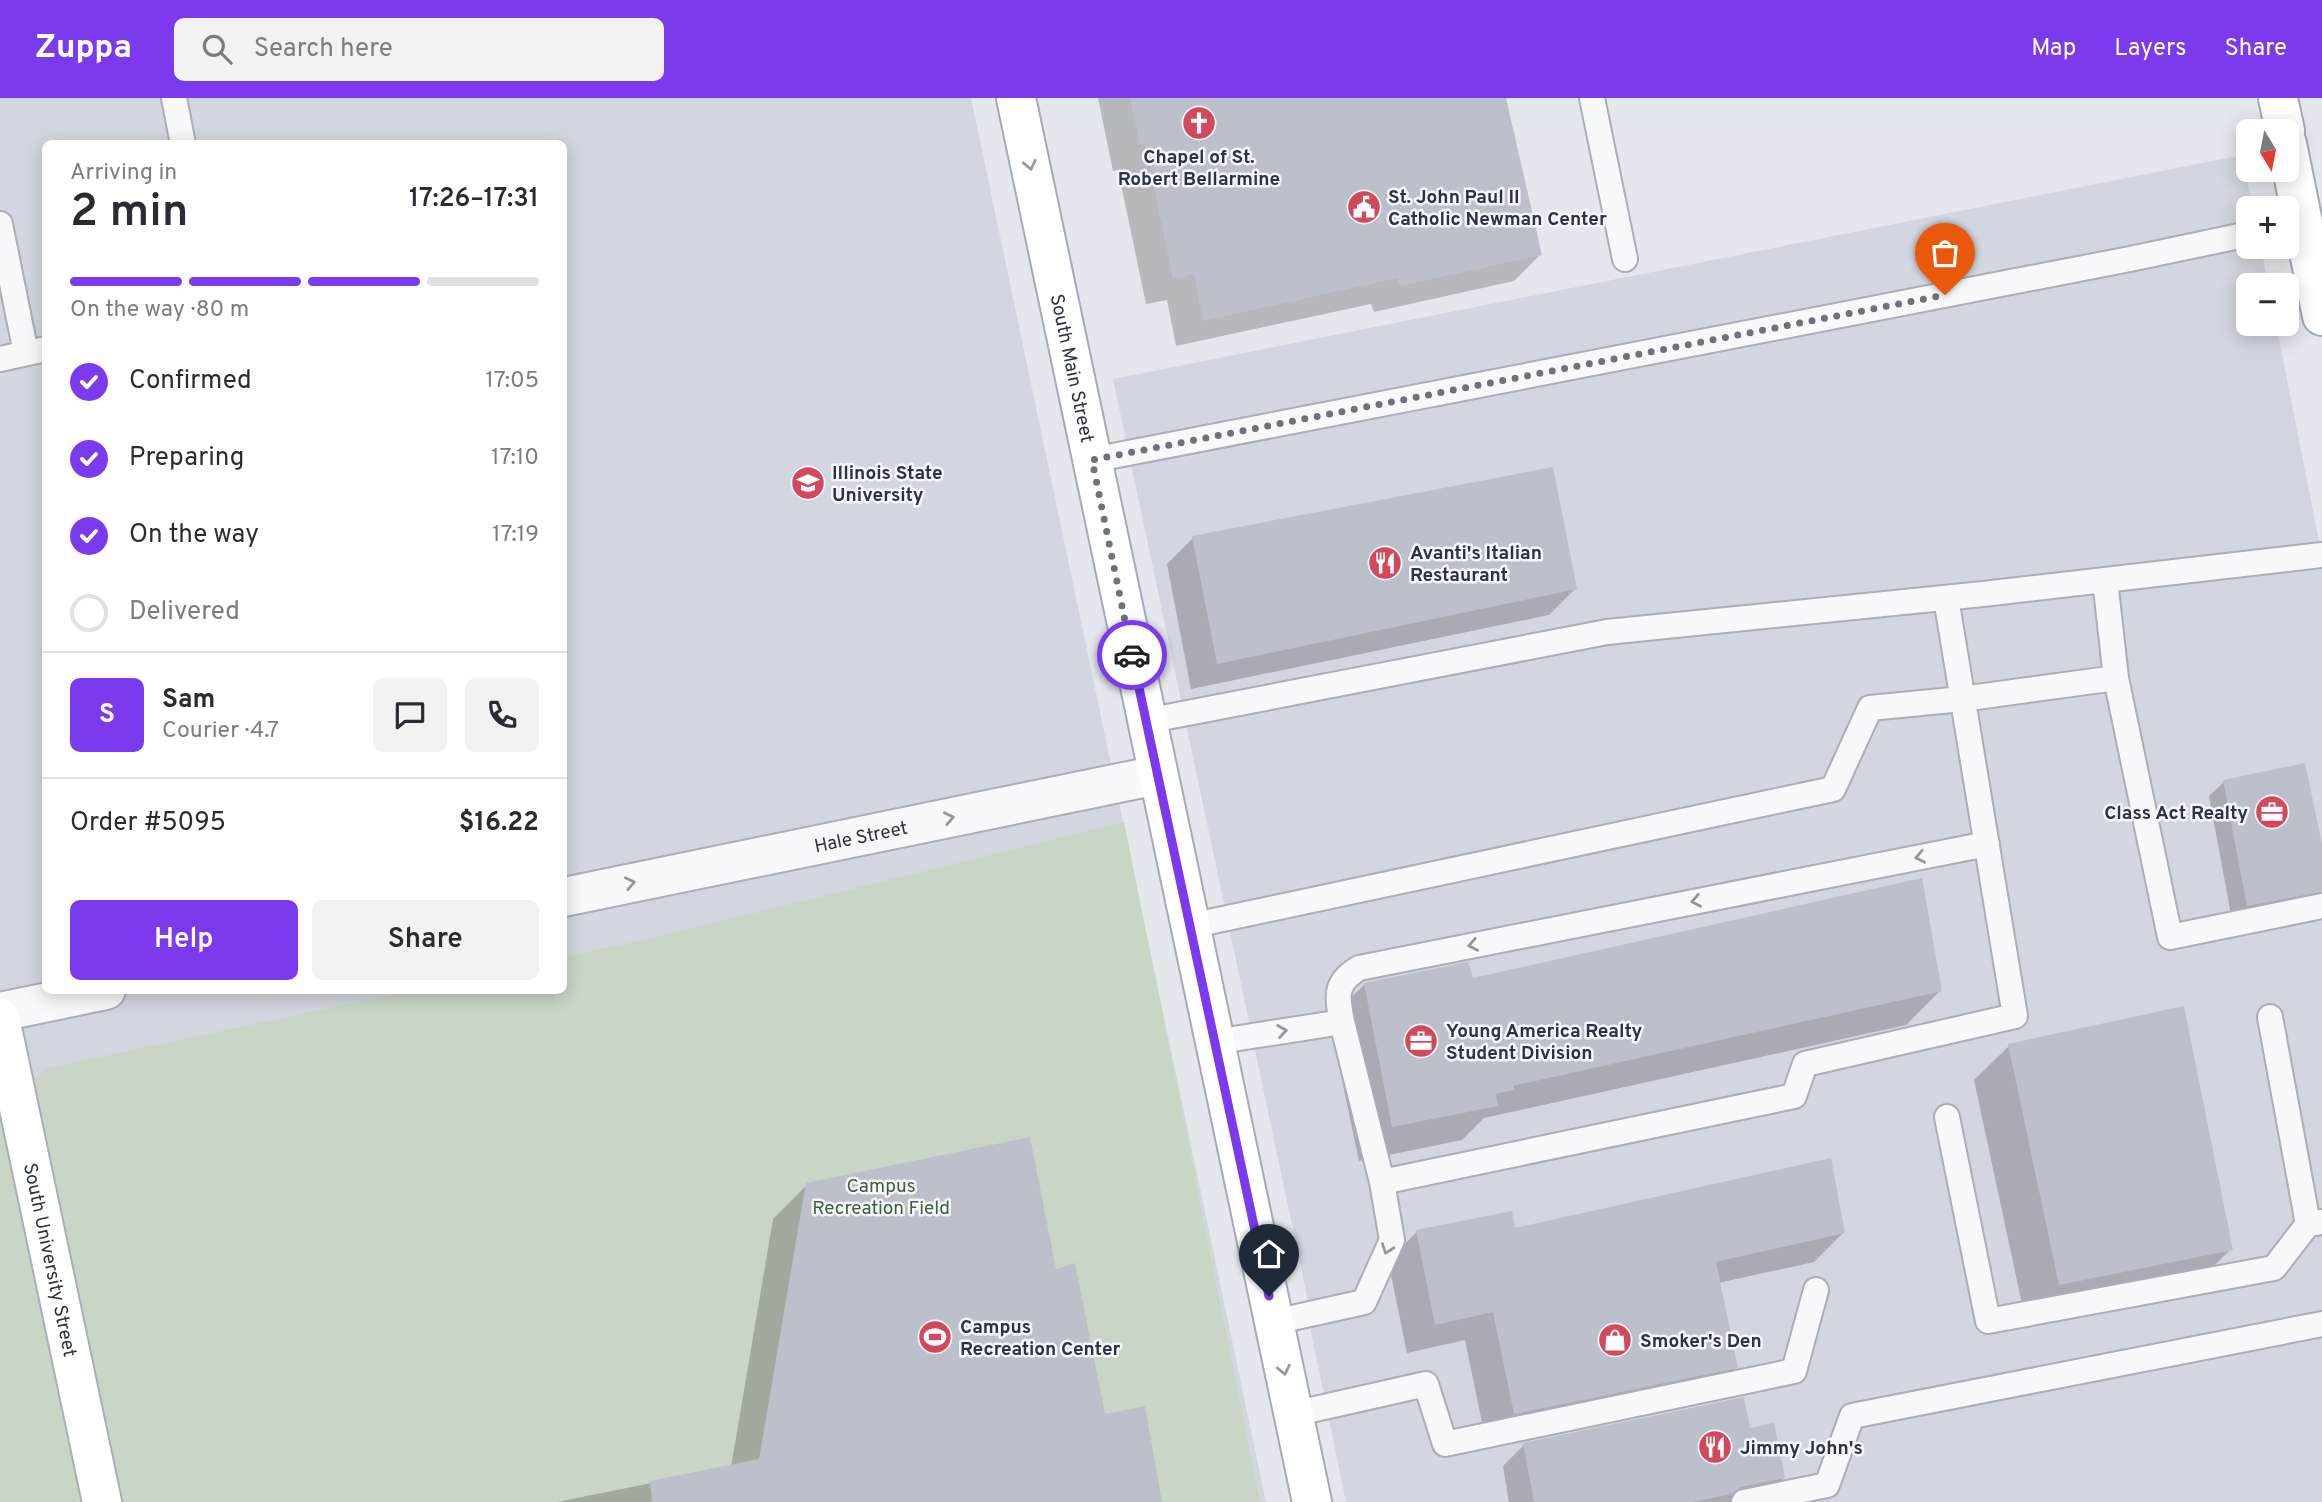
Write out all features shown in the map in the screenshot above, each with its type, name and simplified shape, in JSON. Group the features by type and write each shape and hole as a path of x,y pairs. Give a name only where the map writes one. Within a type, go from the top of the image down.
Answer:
{"main road":[{"name":"South Main Street","path":"1016,98 1312,1502"},
{"path":"2278,98 2282,119"},
{"path":"2299,238 2322,316"},
{"name":"South University Street","path":"0,1018 10,1114 102,1502"}],"street":[{"name":"Hale Street","path":"567,896 1158,775"},
{"path":"0,1012 87,994"}],"lane":[{"path":"174,98 182,140"},
{"path":"1592,98 1625,259"},
{"path":"0,224 36,351 0,359"},
{"path":"1092,460 2130,260 2236,237"},
{"path":"1146,721 1607,632 1946,598 2322,555"},
{"path":"2105,580 2116,678 2170,937 2322,906"},
{"path":"1382,1182 1794,1096 1805,1064 2015,1016 1946,598"},
{"path":"1190,926 1833,789 1870,708 1962,699 2116,678"},
{"path":"1274,1322 1364,1302 1392,1240 1382,1182 1342,1022 1339,988 1345,976 1359,968 1987,844"},
{"path":"1947,1117 1988,1321 2274,1268 2315,1223 2270,1017"},
{"path":"1214,1042 1342,1022"},
{"path":"1293,1414 1426,1384 1446,1444 1794,1371 1816,1290"},
{"path":"1744,1502 1827,1485 1852,1416 2322,1324"}],"shaded area":[{"name":"Illinois State University","path":"0,98 971,98 1266,1502 0,1502"},
{"path":"2236,156 2236,182 2248,182 2251,196 2236,196 2236,259 2263,259 2266,273 2236,273 2236,336 2278,336 2322,556 2322,1502 1346,1502 1311,1332 1306,1291 1113,379"}],"green space":[{"name":"Campus Recreation Field","path":"1124,822 1260,1502 0,1502 0,1106 48,1068 395,994 567,994 567,956 661,936"}],"building":[{"name":"St. John Paul II Catholic Newman Center","path":"1130,98 1506,98 1542,255 1400,286 1397,278 1203,321 1194,274 1173,279 1145,144 1140,145"},
{"name":"Avanti's Italian Restaurant","path":"1553,467 1577,589 1217,664 1192,536"},
{"name":"Class Act Realty","path":"2305,763 2322,844 2322,892 2247,906 2223,780"},
{"path":"1922,878 1942,991 1513,1086 1514,1090 1496,1094 1498,1106 1392,1127 1364,983 1468,962 1473,978"},
{"path":"2184,1006 2233,1250 2059,1285 2008,1044"},
{"name":"Campus Recreation Center","path":"1030,1137 1056,1269 1075,1263 1105,1414 1145,1406 1162,1502 652,1502 650,1481 759,1459 806,1183"},
{"path":"1831,1158 1845,1233 1716,1262 1738,1368 1514,1414 1493,1312 1435,1325 1416,1230 1512,1211 1515,1228"},
{"name":"Jimmy John's","path":"1744,1397 1750,1428 1774,1423 1785,1478 1741,1487 1732,1494 1692,1502 1534,1502 1523,1443"}],"way so far":[{"path":"1132,655 1092,460 1945,295"}],"place":[{"name":"Chapel of St. Robert Bellarmine","path":"1199,123"},
{"name":"St. John Paul II Catholic Newman Center","path":"1364,207"},
{"name":"Illinois State University","path":"808,483"},
{"name":"Avanti's Italian Restaurant","path":"1385,563"},
{"name":"Class Act Realty","path":"2272,812"},
{"name":"Young America Realty Student Division","path":"1421,1041"},
{"name":"Campus Recreation Center","path":"935,1337"},
{"name":"Smoker's Den","path":"1615,1340"},
{"name":"Jimmy John's","path":"1715,1447"}],"route":[{"path":"1132,655 1269,1296"}]}
